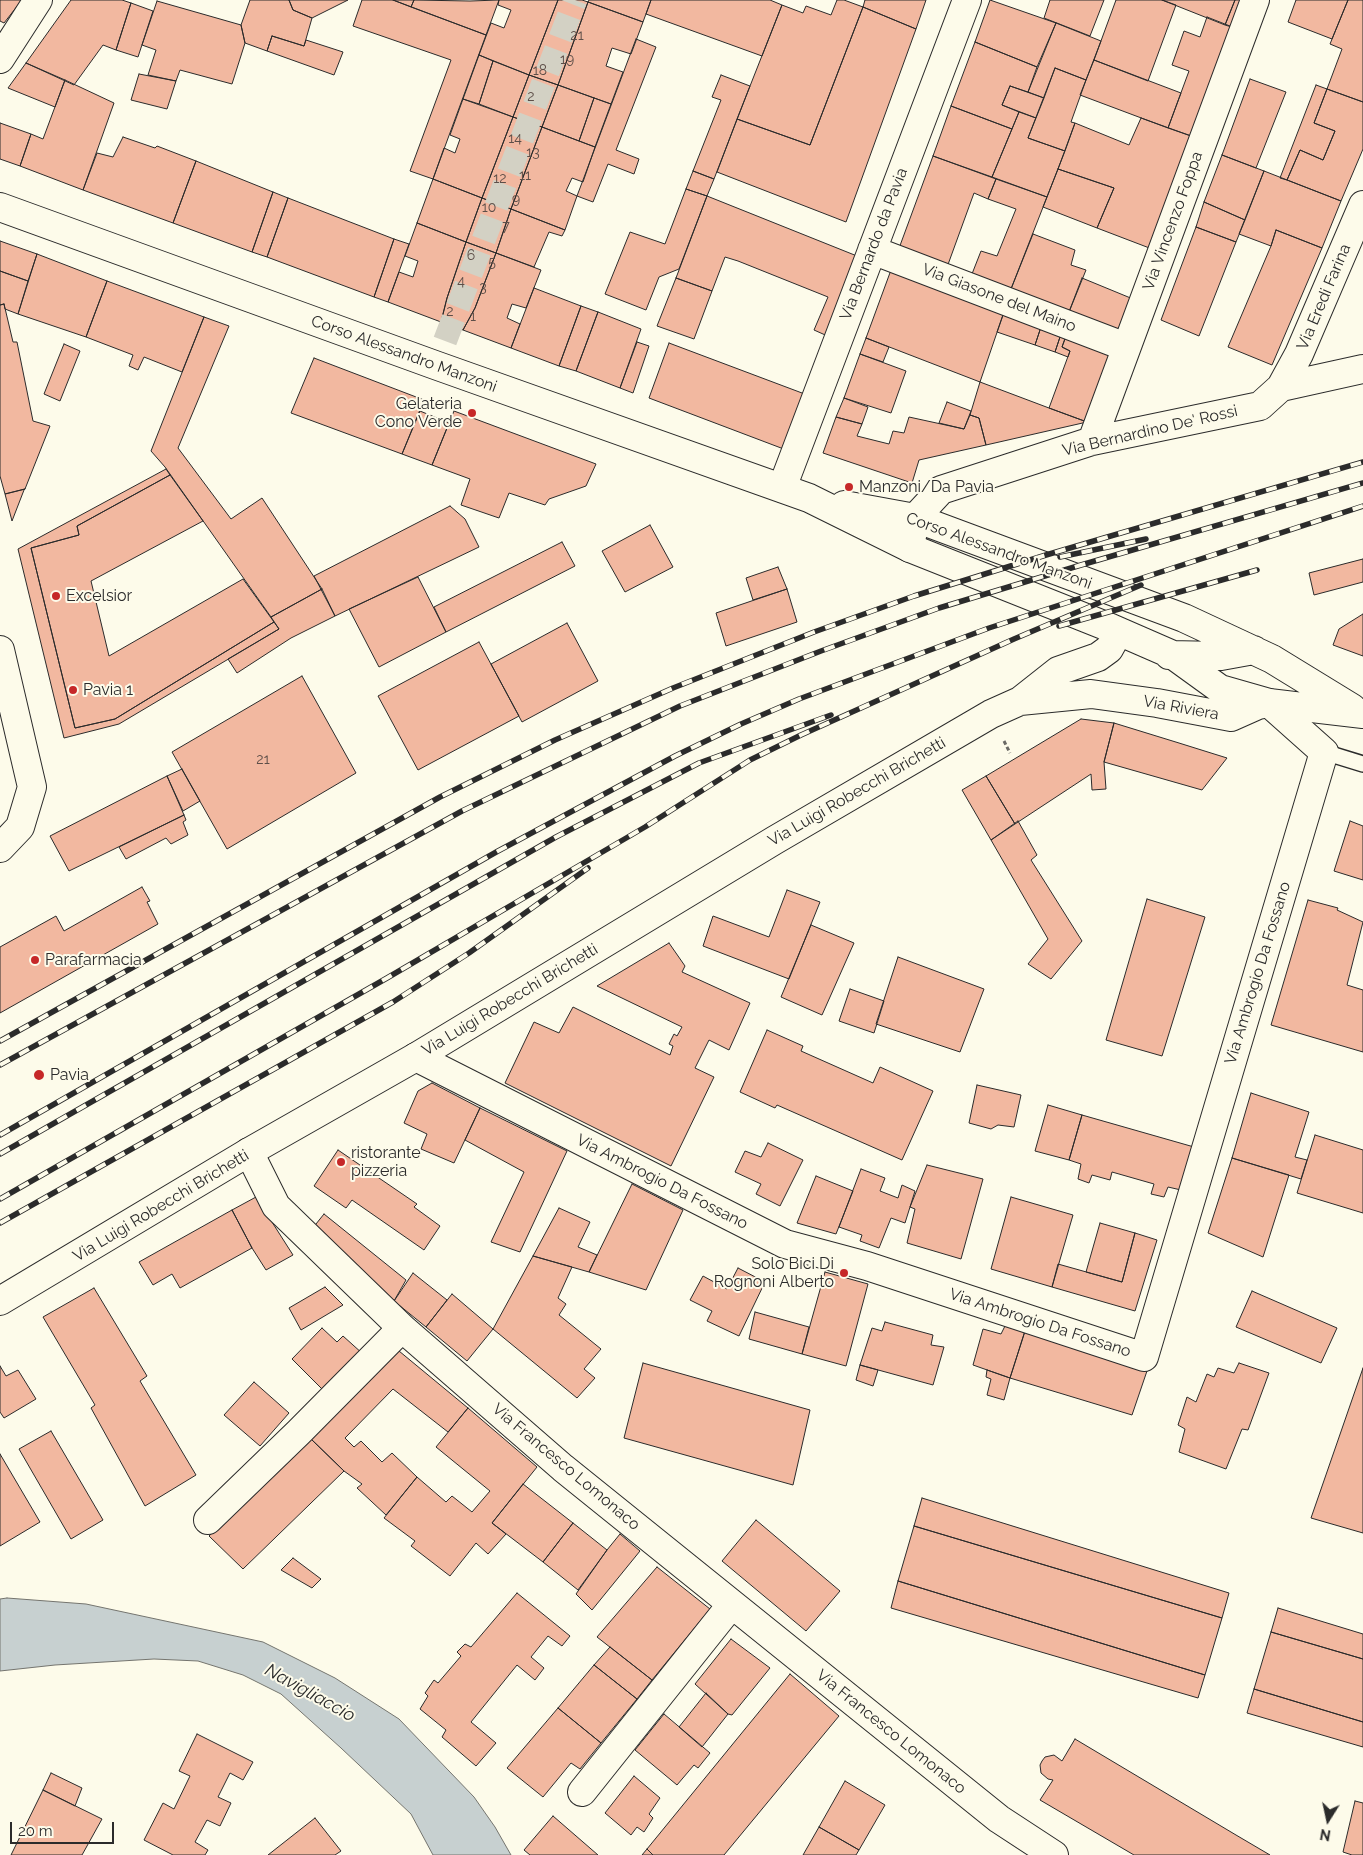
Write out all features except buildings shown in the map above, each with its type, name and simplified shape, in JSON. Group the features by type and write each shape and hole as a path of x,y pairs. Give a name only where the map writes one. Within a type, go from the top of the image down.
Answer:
{"street":[{"path":"0,59 38,0"},
{"name":"Via Bernardo da Pavia","path":"782,488 967,0"},
{"name":"Via Vincenzo Foppa","path":"1092,441 1255,0"},
{"name":"Via Eredi Farina","path":"1281,387 1300,354 1363,205"},
{"name":"Corso Alessandro Manzoni","path":"0,207 809,498 910,548 1111,628"},
{"name":"Via Giasone del Maino","path":"872,250 1126,347"},
{"name":"Via Bernardino De' Rossi","path":"915,518 941,490 1092,441 1260,406 1281,387 1363,369"},
{"name":"Corso Alessandro Manzoni","path":"809,498 915,518 1184,618"},
{"path":"910,548 915,518"},
{"name":"Via Riviera","path":"1184,618 1263,655 1361,713"},
{"name":"Via Riviera","path":"1111,628 1173,655 1220,689 1269,703 1361,713"},
{"name":"Via Luigi Robecchi Brichetti","path":"0,1302 249,1152 416,1057 775,840 991,714 1020,701 1058,671 1098,657 1109,649 1114,640 1111,628"},
{"path":"0,650 32,787 20,827 0,848"},
{"name":"Via Riviera","path":"1173,655 1263,655"},
{"name":"Via Luigi Robecchi Brichetti","path":"1098,657 1173,655"},
{"path":"1263,655 1276,681 1269,703"},
{"name":"Via Riviera","path":"1091,694 1157,703 1231,717 1258,705 1269,703"},
{"name":"Via Luigi Robecchi Brichetti","path":"1020,701 1091,694"},
{"name":"Via Riviera","path":"1269,703 1324,752"},
{"name":"Via Ambrogio Da Fossano","path":"416,1057 785,1244 867,1266 1144,1357 1324,752"},
{"name":"Via Francesco Lomonaco","path":"249,1152 276,1206 402,1328 563,1468 999,1819 1054,1855"},
{"path":"208,1520 402,1328"},
{"path":"582,1792 732,1604"}],"lane":[{"path":"1324,752 1363,764"}],"water":[{"name":"Navigliaccio","path":"0,1599 86,1604 263,1642 335,1678 399,1719 474,1797 495,1827 511,1855 433,1855 411,1814 281,1694 243,1675 198,1661 154,1659 55,1665 0,1671"}],"tunnel":[{"path":"445,341 575,0"}],"railway":[{"path":"0,1041 440,797 555,740 673,688 814,632 914,596 1046,555 1363,462"},
{"path":"0,1065 462,811 680,706 821,651 939,608 1363,483"},
{"path":"0,1135 498,851 675,756 741,724 799,699 989,628 1363,506"},
{"path":"1060,557 1146,539"},
{"path":"1059,626 1257,570"},
{"path":"0,1199 387,978 645,827 750,760 1014,639 1141,585"},
{"path":"0,1154 556,837 699,763 831,715"},
{"path":"0,1223 393,1002 469,953 588,868"}],"place":[{"name":"Gelateria Cono Verde","path":"472,413"},
{"name":"Manzoni/Da Pavia","path":"849,487"},
{"name":"Excelsior","path":"56,596"},
{"name":"Pavia 1","path":"73,690"},
{"name":"Parafarmacia","path":"35,960"},
{"name":"Pavia","path":"39,1075"},
{"name":"ristorante pizzeria","path":"341,1162"},
{"name":"Solo Bici Di Rognoni Alberto","path":"844,1273"}]}
